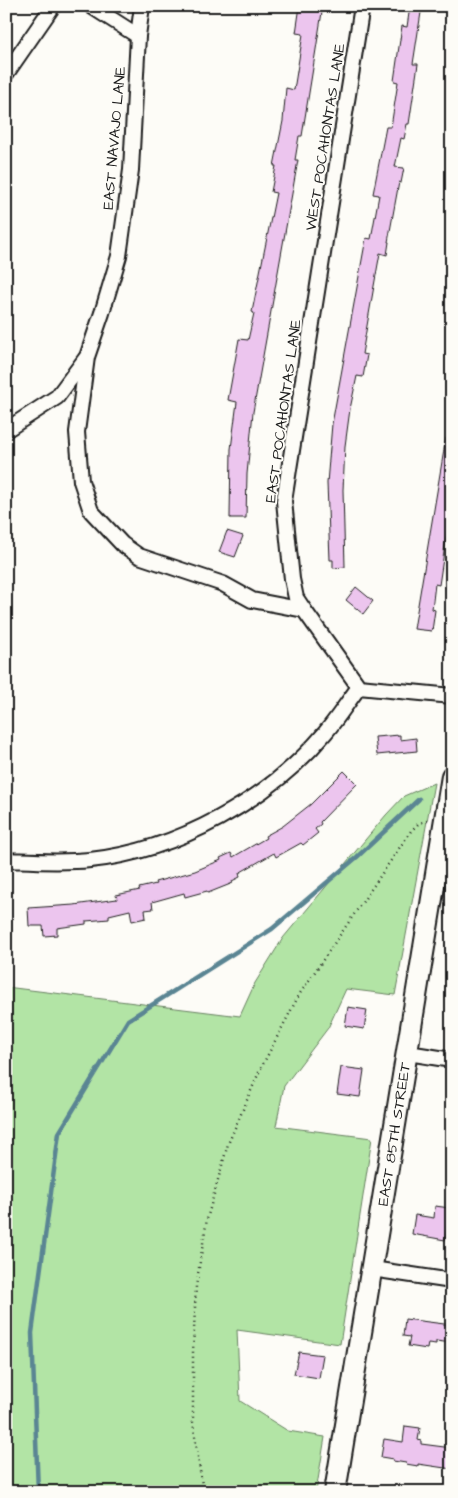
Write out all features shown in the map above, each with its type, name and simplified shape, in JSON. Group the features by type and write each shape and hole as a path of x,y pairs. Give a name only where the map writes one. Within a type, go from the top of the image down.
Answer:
{"main road":[{"name":"EAST 85TH STREET","path":"339,1491 372,1269 408,1053 445,861 452,776"}],"street":[{"path":"6,74 53,6"},
{"path":"91,6 138,36"},
{"name":"EAST NAVAJO LANE","path":"142,6 138,36 131,170 119,256 87,357 77,432 81,481 91,511 122,544 139,556 223,584 252,600 304,610"},
{"name":"WEST POCAHONTAS LANE","path":"320,273 362,6"},
{"name":"EAST POCAHONTAS LANE","path":"320,273 284,501 292,580 296,598 359,688"},
{"name":"EAST NAVAJO LANE","path":"9,428 57,397 87,357"},
{"path":"7,857 46,863 91,860 142,849 191,832 236,809 283,775 324,734 359,688 452,696"},
{"path":"408,1053 452,1060"},
{"path":"372,1269 452,1282"}],"path":[{"path":"203,1492 193,1422 192,1352 196,1286 207,1219 228,1144 260,1070 299,995 411,831 419,823 428,821"}],"green space":[{"path":"434,783 395,995 346,989 328,1028 284,1086 276,1126 372,1138 340,1344 237,1330 240,1401 288,1431 325,1437 316,1492 6,1492 6,987 240,1016 255,983 283,938 404,796"}],"building":[{"path":"300,6 323,6 302,136 299,136 295,160 298,160 253,412 247,474 246,518 230,518 231,449 237,402 228,400 239,339 248,340 276,193 271,192 283,121 286,88 294,90 303,34 296,33"},
{"path":"410,6 422,6 413,64 418,64 409,124 407,124 404,139 401,138 395,167 404,168 401,183 399,182 387,255 380,253 362,354 367,355 363,377 357,376 350,409 345,446 343,490 345,567 333,568 333,560 330,560 327,483 332,424 366,238 371,239 379,195 373,194 386,127 391,127 398,82 394,81 402,26 407,27"},
{"path":"446,438 452,439 452,499 439,585 435,584 432,609 435,610 432,631 414,629"},
{"path":"227,531 243,536 235,557 219,552"},
{"path":"356,587 373,601 363,614 346,600"},
{"path":"400,735 400,740 416,738 417,751 377,755 375,737"},
{"path":"344,771 357,784 320,822 321,824 315,829 318,833 303,845 301,843 276,857 274,853 239,873 240,877 232,881 233,883 208,893 207,891 185,897 184,893 152,902 153,909 145,910 146,918 132,921 130,910 109,915 109,919 86,921 86,924 57,928 57,935 44,936 43,926 29,926 28,908 74,905 117,899 116,895 140,890 139,888 156,884 155,882 195,871 221,860 220,858 231,853 233,857 283,826 311,804"},
{"path":"348,1007 367,1010 364,1029 345,1026"},
{"path":"341,1067 364,1070 360,1097 337,1094"},
{"path":"435,1206 450,1208 445,1240 412,1234 415,1215 434,1218"},
{"path":"405,1319 452,1325 452,1343 436,1341 436,1344 428,1343 427,1349 408,1346 410,1337 403,1336"},
{"path":"299,1352 323,1355 319,1378 294,1374"},
{"path":"405,1426 420,1428 418,1440 421,1441 421,1444 452,1448 452,1469 406,1464 381,1457 384,1439 403,1442"}],"waterway":[{"path":"38,1492 32,1333 59,1133 128,1020 272,929 357,857 419,799"}]}
